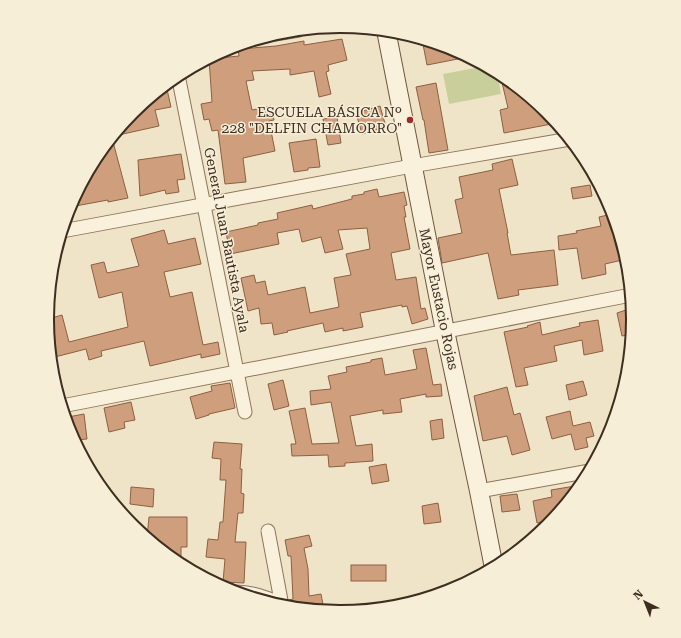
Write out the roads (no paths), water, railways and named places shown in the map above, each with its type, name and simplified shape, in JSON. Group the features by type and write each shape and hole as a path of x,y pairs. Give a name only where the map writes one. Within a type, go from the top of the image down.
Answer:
{"street":[{"name":"Mayor Eustacio Rojas","path":"387,37 445,331 493,561"},
{"name":"General Juan Bautista Ayala","path":"180,83 245,412"},
{"path":"69,230 204,206 412,166 563,140"},
{"path":"68,405 626,296"},
{"path":"479,491 581,473"},
{"path":"268,531 281,599"}],"place":[{"name":"ESCUELA BÁSICA Nº 228 \"DELFIN CHAMORRO\"","path":"410,120"}]}
